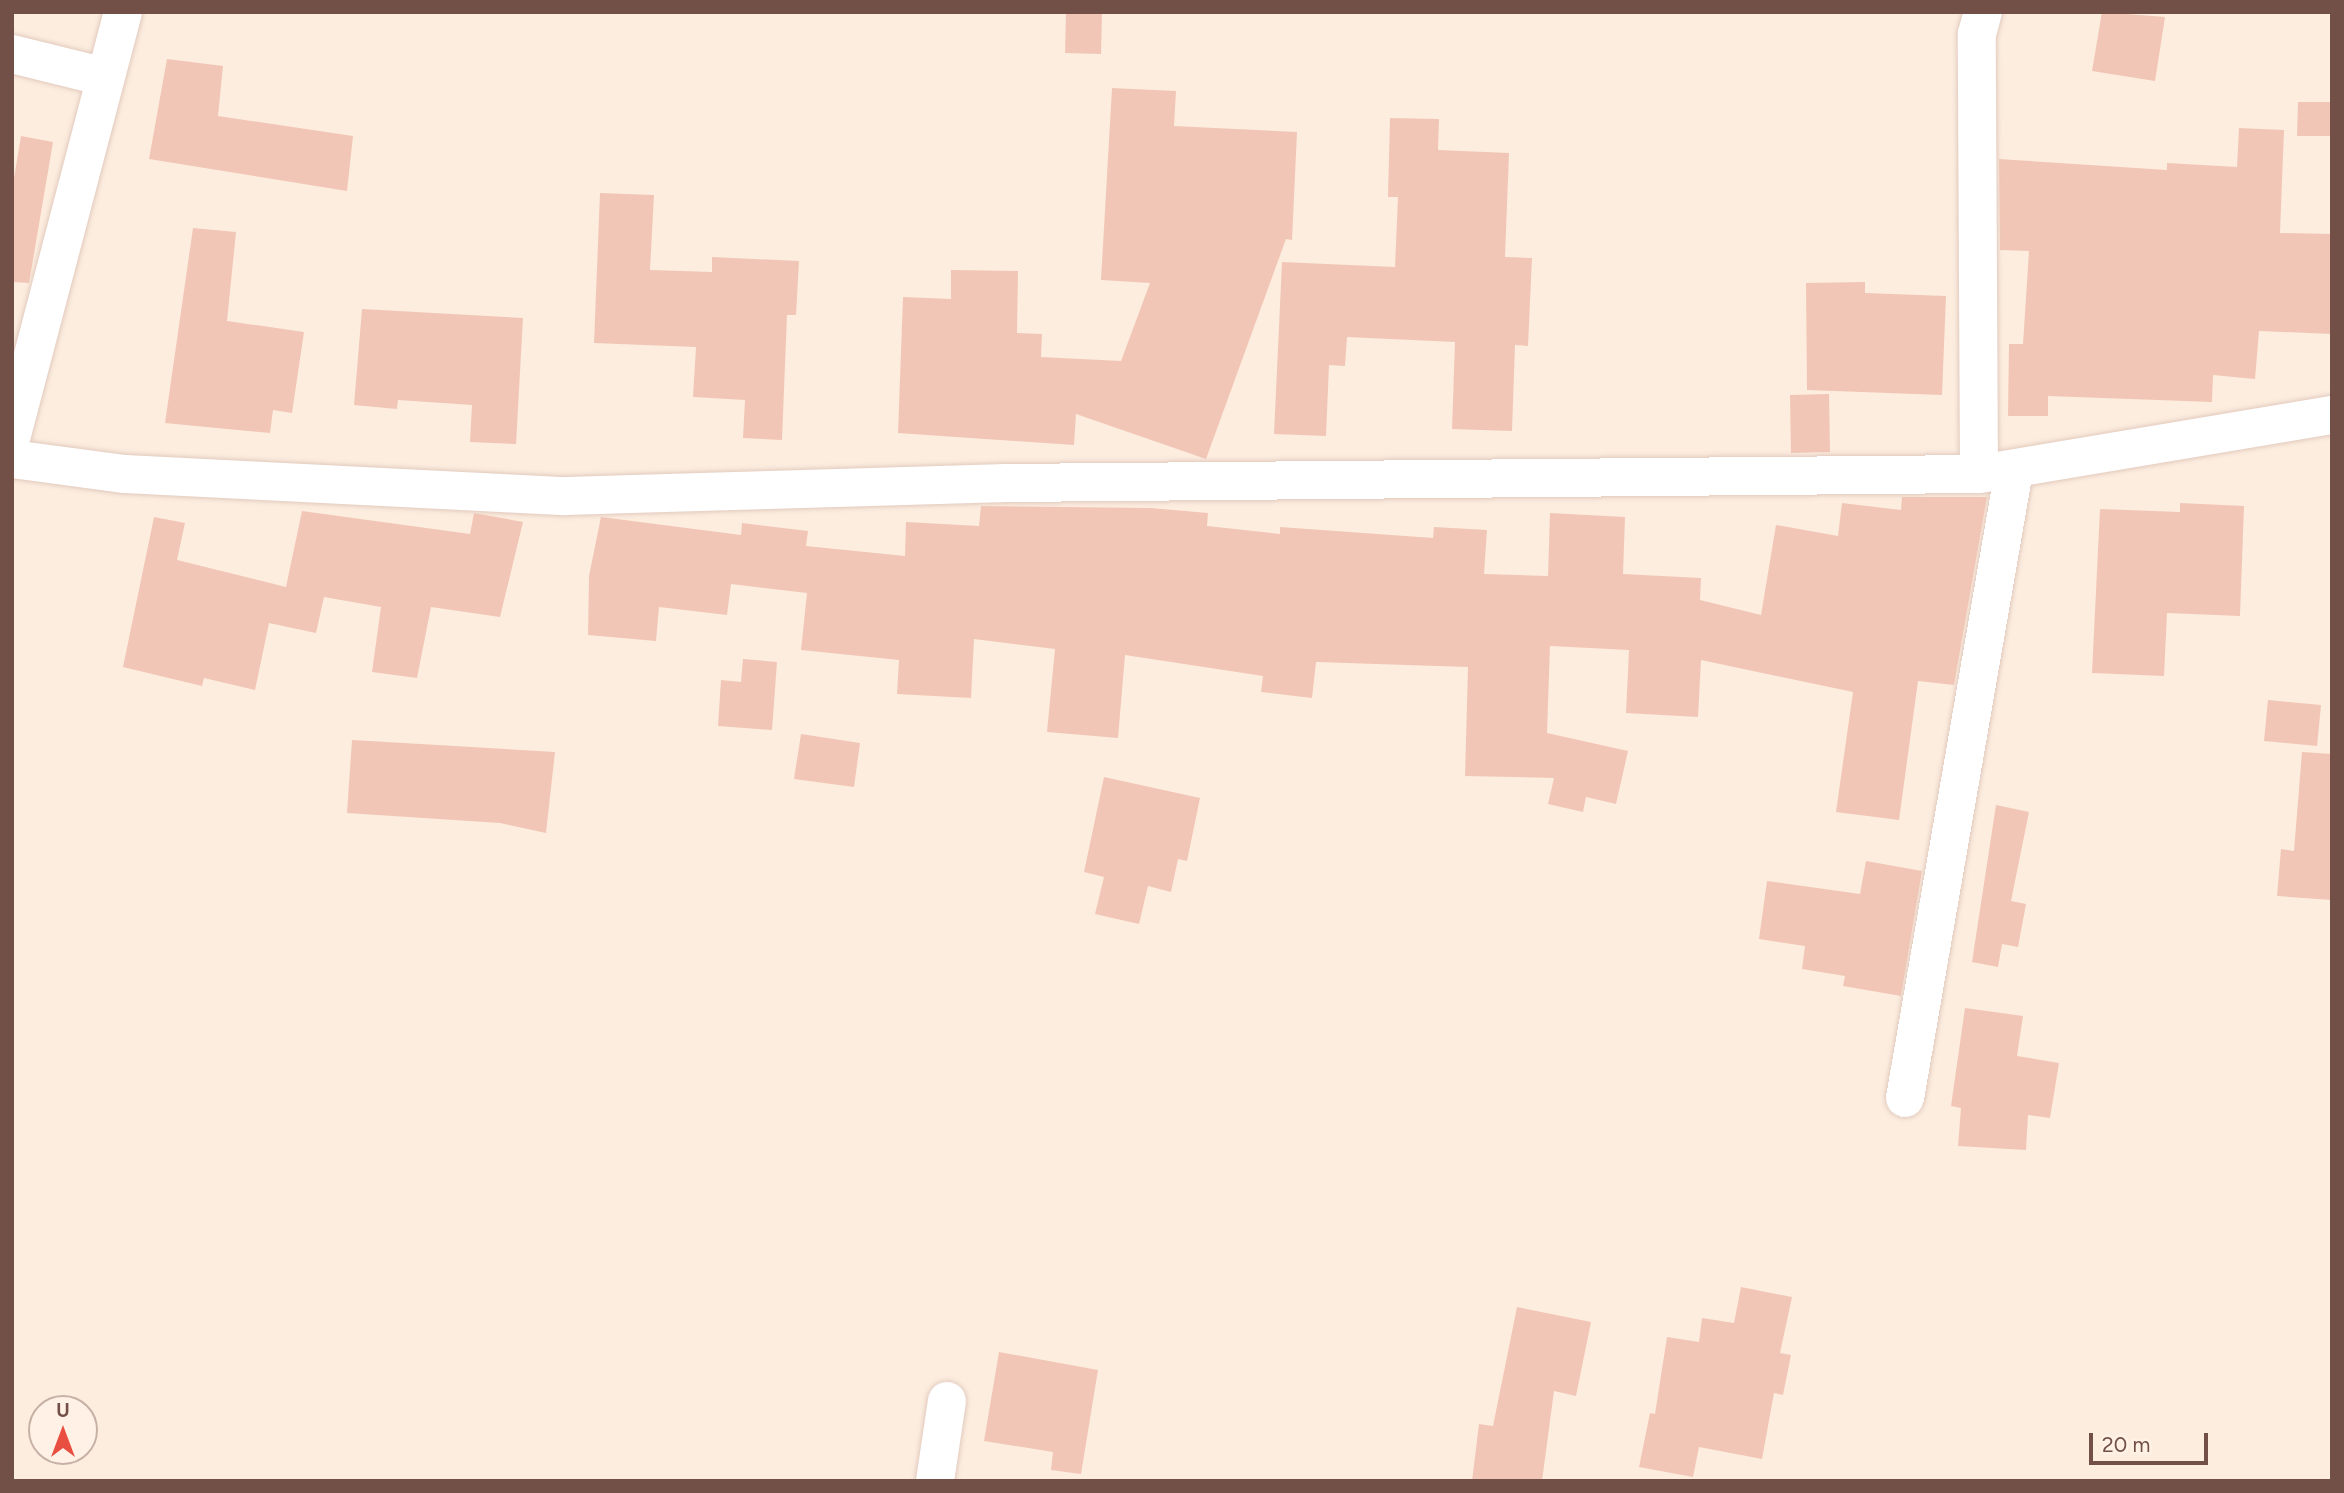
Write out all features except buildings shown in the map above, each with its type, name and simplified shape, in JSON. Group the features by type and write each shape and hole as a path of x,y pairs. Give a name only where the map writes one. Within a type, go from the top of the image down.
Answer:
{"street":[{"path":"12,435 123,12"},
{"path":"1905,1098 1997,472 1977,34 1983,12"},
{"path":"12,54 105,77"},
{"path":"12,459 125,474 565,496 1007,483 1997,472 2332,415"},
{"path":"935,1481 947,1401"}]}
